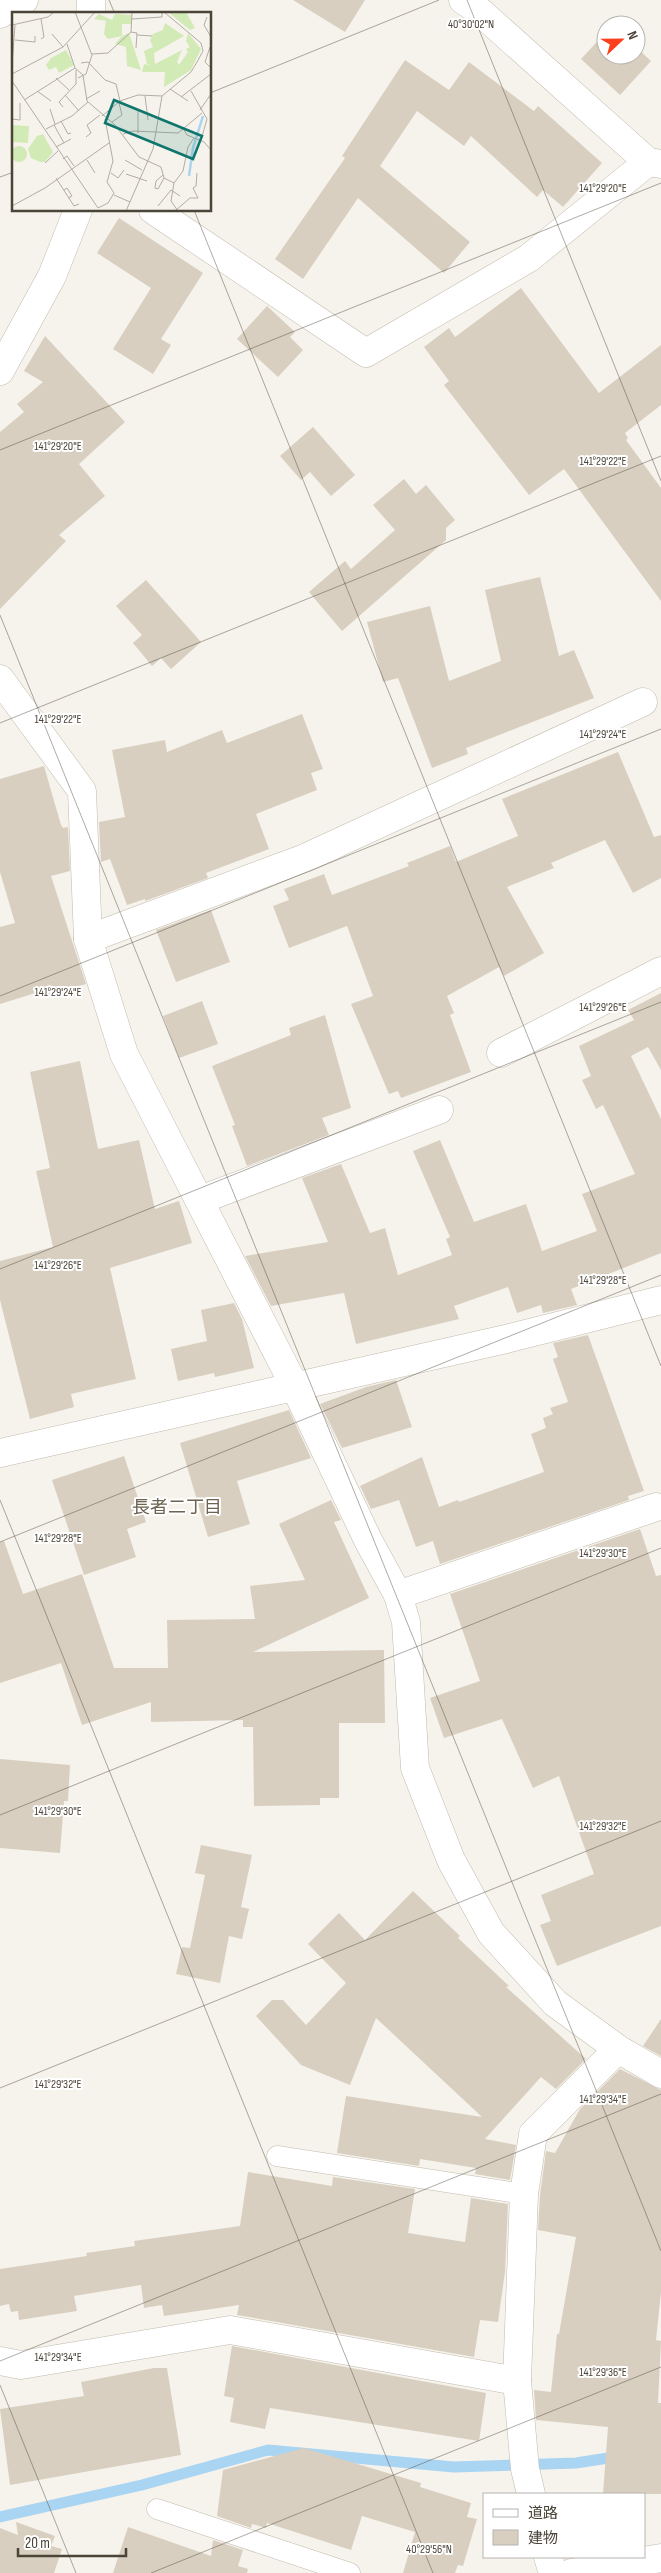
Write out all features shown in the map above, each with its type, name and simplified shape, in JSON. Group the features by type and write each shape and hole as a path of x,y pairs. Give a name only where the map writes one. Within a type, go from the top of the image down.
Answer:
{"street":[{"path":"0,14 24,0"},
{"path":"154,211 366,353 529,258 655,163 476,3"},
{"path":"0,371 52,276 78,211"},
{"path":"0,680 82,791 88,939 124,1054 295,1387 368,1540 398,1595 406,1622 415,1768 451,1860 491,1933 555,2003 618,2049 661,2074"},
{"path":"88,939 305,858 643,702"},
{"path":"501,1053 661,971"},
{"path":"200,1200 440,1110"},
{"path":"0,1453 506,1339 661,1300"},
{"path":"398,1595 656,1507"},
{"path":"531,2493 525,2469 518,2381 524,2194 533,2134 618,2049"},
{"path":"0,2362 21,2366 230,2330 518,2381"},
{"path":"548,2558 553,2573"},
{"path":"571,2573 661,2558"}],"lane":[{"path":"277,2156 524,2194"},
{"path":"157,2509 350,2573"}],"building":[{"path":"293,0 365,0 345,32"},
{"path":"596,43 596,65 646,65 646,56 651,61 620,95 581,59"},
{"path":"405,60 449,90 469,62 534,111 538,106 602,163 563,207 543,190 537,197 471,136 464,146 417,111 380,166 470,242 444,273 358,198 303,279 275,259 345,158 342,156"},
{"path":"119,218 203,273 161,339 171,345 153,374 113,349 151,288 97,253"},
{"path":"521,288 599,393 661,345 661,405 625,433 628,438 626,440 661,488 661,601 564,469 529,495 444,385 449,381 424,347 449,328 455,337"},
{"path":"267,306 295,332 290,337 303,350 278,377 237,339"},
{"path":"45,336 125,422 79,464 105,496 59,535 66,541 0,609 0,432 24,412 17,404 43,382 24,371"},
{"path":"313,427 355,475 331,496 310,472 301,480 280,456"},
{"path":"404,479 416,494 426,485 455,520 446,528 446,540 342,631 309,592 345,561 351,569 395,530 373,505"},
{"path":"540,577 559,656 574,650 594,698 466,748 468,754 432,768 398,678 383,682 367,622 430,606 449,681 501,661 485,590"},
{"path":"146,580 201,642 171,669 161,658 152,666 133,643 142,635 116,606"},
{"path":"302,714 323,769 311,773 317,790 256,814 269,849 206,873 208,878 145,901 145,899 127,905 110,859 101,862 99,822 125,817 112,750 165,740 167,752 222,730 227,743"},
{"path":"618,752 654,837 661,835 661,878 633,893 605,840 551,863 554,868 507,887 544,953 504,976 499,967 447,996 454,1013 450,1015 471,1072 401,1098 398,1091 389,1094 351,1004 373,996 347,926 289,948 273,906 289,900 284,889 324,874 332,895 409,866 407,863 450,846 456,862 518,836 502,799"},
{"path":"44,766 61,825 63,828 68,827 70,871 51,876 86,984 44,996 42,991 0,1004 0,927 15,923 0,872 0,779"},
{"path":"211,910 230,962 176,982 156,930"},
{"path":"661,993 661,1070 648,1047 631,1056 661,1119 661,1253 571,1289 577,1305 543,1313 541,1305 517,1313 508,1287 454,1306 459,1319 356,1344 344,1293 271,1306 245,1256 328,1242 302,1178 341,1164 370,1233 385,1228 398,1275 452,1255 446,1239 450,1237 413,1151 440,1140 474,1222 526,1204 542,1251 597,1231 582,1194 635,1174 603,1105 596,1109 582,1080 591,1076 579,1046 634,1020 628,1010"},
{"path":"202,1001 218,1044 179,1058 163,1016"},
{"path":"325,1015 351,1108 322,1118 329,1135 247,1166 232,1126 235,1125 212,1066 291,1035 289,1028"},
{"path":"80,1061 98,1149 139,1140 155,1209 179,1201 192,1243 110,1268 136,1379 71,1394 74,1407 30,1419 0,1300 0,1261 53,1247 36,1171 50,1168 30,1072"},
{"path":"234,1303 242,1319 254,1368 215,1377 214,1373 178,1381 171,1349 207,1341 201,1310"},
{"path":"588,1335 644,1491 628,1496 629,1500 440,1564 433,1541 416,1547 399,1500 371,1509 360,1486 422,1457 439,1507 458,1500 459,1502 544,1472 531,1434 546,1428 543,1418 553,1414 550,1408 568,1402 553,1359 558,1357 553,1343"},
{"path":"396,1380 412,1427 342,1448 320,1404 366,1387"},
{"path":"289,1410 311,1458 237,1481 250,1524 208,1537 180,1443"},
{"path":"124,1456 146,1522 127,1529 136,1557 84,1575 52,1480"},
{"path":"331,1500 341,1520 334,1522 369,1598 253,1652 384,1650 385,1723 339,1723 339,1798 320,1798 320,1805 254,1806 253,1727 243,1727 243,1720 151,1722 151,1702 82,1725 61,1663 0,1683 0,1542 4,1541 23,1594 82,1574 114,1668 168,1668 167,1620 255,1619 250,1586 305,1580 279,1524"},
{"path":"640,1529 656,1576 661,1575 661,1926 557,1966 540,1925 551,1921 541,1895 594,1874 559,1776 533,1788 502,1719 444,1738 430,1698 480,1681 450,1594"},
{"path":"0,1759 70,1765 68,1801 64,1801 60,1853 0,1848"},
{"path":"201,1845 252,1855 241,1907 249,1909 242,1939 229,1936 220,1983 176,1974 182,1947 190,1948 205,1875 195,1873"},
{"path":"413,1891 460,1936 458,1938 509,1986 506,1987 586,2059 556,2089 541,2077 485,2139 516,2145 510,2180 475,2174 476,2168 420,2159 419,2166 337,2153 346,2096 482,2117 376,2018 350,2085 301,2065 256,2016 272,2000 283,2000 306,2025 346,1983 308,1944 339,1913 365,1940"},
{"path":"661,2019 661,2056 643,2046"},
{"path":"620,2069 661,2090 661,2292 656,2340 661,2341 658,2403 661,2403 661,2494 603,2493 608,2427 536,2420 534,2390 551,2392 557,2334 559,2334 576,2237 538,2230 540,2195 546,2151 555,2153 580,2109"},
{"path":"248,2172 332,2186 333,2177 415,2189 408,2233 465,2242 471,2198 508,2204 505,2272 498,2322 480,2320 474,2357 237,2315 239,2305 164,2316 162,2305 144,2308 141,2285 74,2296 77,2311 19,2320 18,2311 11,2312 9,2304 0,2306 0,2269 87,2256 86,2253 135,2246 134,2241 240,2226"},
{"path":"232,2346 486,2393 479,2441 270,2408 265,2429 230,2422 234,2398 224,2396"},
{"path":"154,2368 167,2368 181,2455 10,2485 0,2409 84,2396 81,2382"},
{"path":"304,2448 421,2483 420,2487 471,2503 467,2517 477,2519 463,2566 458,2565 455,2573 403,2573 415,2532 362,2516 351,2550 267,2523 266,2528 252,2524 251,2528 217,2516 223,2470"},
{"path":"16,2522 55,2536 51,2546 62,2549 54,2573 0,2573 0,2528 18,2535"},
{"path":"128,2527 211,2556 213,2540 243,2550 238,2566 248,2569 247,2573 113,2573"}],"waterway":[{"path":"0,2517 142,2485 268,2450 454,2467 576,2463 621,2456"}],"district":[{"name":"長者二丁目","path":"177,1507"}]}
